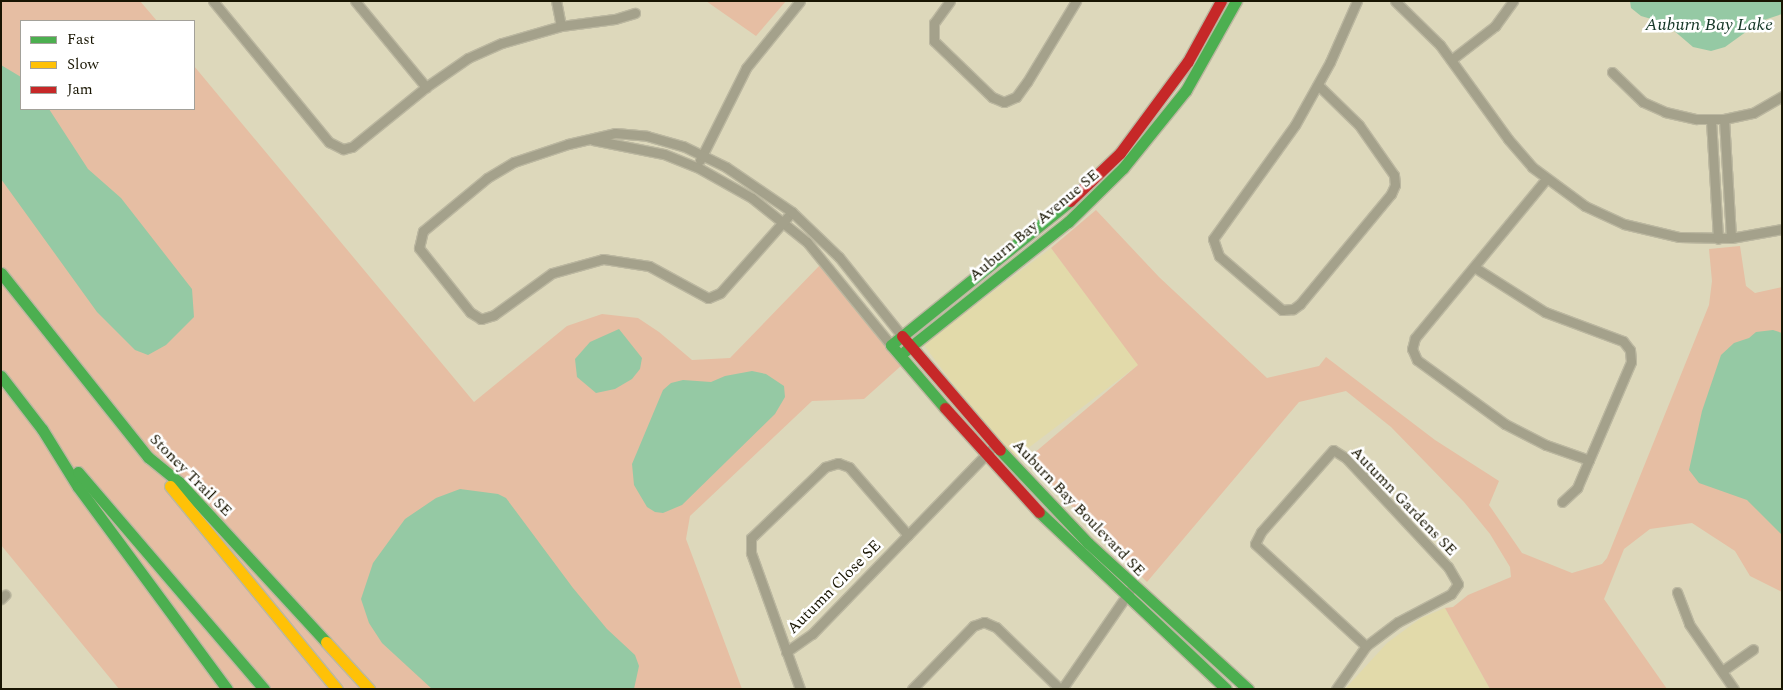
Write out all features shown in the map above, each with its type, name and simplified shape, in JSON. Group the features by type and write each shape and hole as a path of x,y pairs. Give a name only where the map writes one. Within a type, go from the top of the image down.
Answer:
{"main road":[{"name":"Auburn Bay Avenue SE","path":"892,345 1067,204 1120,153 1188,61 1221,1"},
{"name":"Auburn Bay Avenue SE","path":"900,355 1068,222 1123,168 1186,90 1236,1"},
{"name":"Stoney Trail SE","path":"1,273 148,457 179,482 369,689"},
{"name":"Auburn Bay Boulevard SE","path":"902,336 995,445 1133,586 1248,689"},
{"name":"Auburn Bay Boulevard SE","path":"892,345 986,455 1125,598 1226,689"},
{"path":"1,376 42,430 264,689"},
{"path":"42,430 78,487 227,689"},
{"path":"148,457 337,689"}],"street":[{"path":"213,1 336,148 352,147 426,87 463,62 502,42 561,26 615,19 635,13"},
{"path":"355,1 426,87"},
{"path":"556,1 561,26"},
{"path":"697,167 746,68 800,1"},
{"path":"950,1 934,23 934,41 992,97 1004,102 1016,97 1027,82 1076,1"},
{"path":"1318,85 1359,125 1394,175 1395,185 1391,194 1300,304 1293,309 1282,310 1219,256 1212,242 1216,231 1278,152 1318,85 1357,1"},
{"path":"1395,1 1429,32 1452,60 1508,139 1546,179 1585,206 1624,224 1679,237 1731,238 1782,229"},
{"path":"1452,60 1495,26 1513,1"},
{"path":"1612,72 1631,92 1654,107 1680,116 1711,120 1724,119 1753,113 1782,96"},
{"path":"1724,119 1731,238"},
{"path":"1711,120 1718,239"},
{"path":"792,212 720,292 712,297 701,297 676,278 649,266 603,260 573,265 552,273 494,316 488,318 474,316 422,255 418,242 421,233 487,178 514,162 568,144 616,133 648,136 702,155 766,192 792,212 839,257 902,336"},
{"path":"592,140 664,154 697,167 752,198 784,223 830,266 892,345"},
{"path":"1546,179 1415,338 1414,354 1477,406 1505,424 1546,444 1590,460"},
{"path":"1474,267 1545,312 1623,342 1630,350 1631,362 1590,460 1577,488 1562,502"},
{"name":"Autumn Close SE","path":"908,535 849,467 838,463 825,467 755,533 749,548 786,652 812,634 986,455 995,445"},
{"name":"Autumn Gardens SE","path":"1336,689 1366,646 1405,618 1451,594 1458,584 1448,567 1374,487 1346,458 1333,450 1260,532 1255,544 1366,646"},
{"path":"912,689 973,626 984,622 996,627 1061,689 1133,586"},
{"path":"1677,592 1689,624 1734,689"},
{"path":"1722,671 1753,650"},
{"path":"786,652 800,689"}],"shaded area":[{"path":"1,1 140,1 156,20 20,20 20,110 195,110 195,67 474,402 567,326 602,314 638,318 659,332 692,360 730,358 821,264 902,365 864,399 812,401 690,516 686,539 742,689 119,689 1,545"},
{"path":"706,1 786,1 756,36"},
{"path":"1096,210 1159,277 1267,378 1319,366 1326,357 1435,440 1499,481 1489,505 1522,553 1572,573 1602,564 1607,558 1709,305 1712,281 1709,249 1740,246 1746,286 1755,293 1782,287 1782,592 1750,576 1735,551 1692,523 1650,529 1624,549 1604,599 1667,689 1490,689 1445,608 1453,607 1468,595 1511,577 1510,567 1490,534 1464,502 1391,427 1346,391 1299,402 1147,582 1026,460 1138,365 1051,248"},
{"path":"1051,248 1139,365 1011,461 923,344"},
{"path":"1445,608 1490,689 1345,689 1387,643 1421,618"}],"water":[{"name":"Auburn Bay Lake","path":"1630,1 1782,1 1782,14 1761,21 1725,47 1711,51 1693,47 1665,23 1641,16 1631,8"},
{"path":"1,65 20,76 20,110 50,110 88,169 121,198 192,289 194,317 166,345 148,355 135,350 97,312 1,179"},
{"path":"619,329 642,358 640,369 632,379 615,389 596,393 577,377 575,359 590,342"},
{"path":"1773,330 1782,333 1782,535 1747,500 1699,483 1689,470 1702,411 1721,355 1734,343 1749,338 1756,332"},
{"path":"752,371 766,374 784,386 785,397 775,414 682,505 663,513 655,512 647,507 634,485 632,464 663,390 671,383 683,380 711,382 725,376"},
{"path":"460,489 498,494 506,498 573,588 607,629 635,655 639,666 634,689 432,689 382,643 369,623 361,599 373,563 405,519 436,498"}],"traffic: fast":[{"path":"905,351 1068,222 1123,168 1186,90 1236,1"},
{"path":"945,408 891,345 1070,201"},
{"path":"1,273 148,457 179,482 326,642"},
{"path":"1,376 42,429 78,487 227,689"},
{"path":"1000,450 1088,543 1248,689"},
{"path":"78,472 264,689"},
{"path":"1039,512 1226,689"}],"traffic: slow":[{"path":"170,486 337,689"},
{"path":"326,642 369,689"}],"traffic: jam":[{"path":"1070,201 1120,153 1188,61 1221,1"},
{"path":"902,336 1000,450"},
{"path":"945,408 1039,512"}]}
